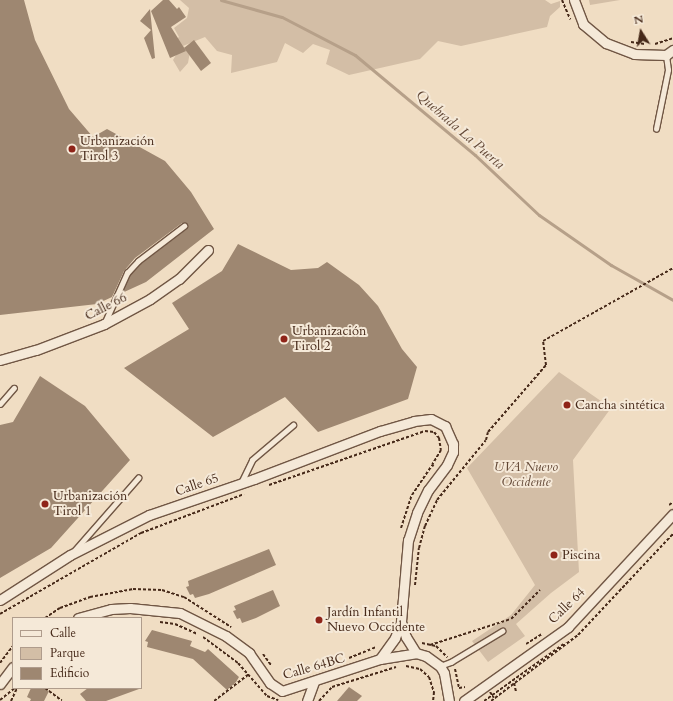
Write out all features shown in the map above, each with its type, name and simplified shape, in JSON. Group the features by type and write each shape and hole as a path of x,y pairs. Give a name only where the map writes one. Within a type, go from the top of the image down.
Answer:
{"street":[{"path":"574,0 583,24 606,43 634,54 670,52"},
{"name":"Calle 66","path":"1,358 36,350 104,324 150,299 179,279 208,250"},
{"name":"Calle 65","path":"0,600 70,555 149,515 240,484 414,420 431,419 445,426 453,444 453,452 442,472"},
{"path":"380,659 395,638 401,622 408,540 428,490 442,472"},
{"name":"Calle 64","path":"464,701 568,627 670,510"},
{"name":"Calle 64BC","path":"82,617 112,609 130,608 180,613 226,636 249,653 270,683 282,690 314,682 380,659 416,653"},
{"path":"401,622 406,638 416,653 426,656 440,666 444,673 449,701"},
{"path":"0,684 12,668"},
{"path":"307,701 314,682"}],"lane":[{"path":"656,129 668,70 670,52"},
{"path":"104,324 128,273 138,261 184,226"},
{"path":"0,404 14,388"},
{"path":"240,484 252,460 293,425"},
{"path":"70,555 138,478"},
{"path":"440,666 451,662 502,631"}],"path":[{"path":"653,45 673,38"},
{"path":"626,41 646,44"},
{"path":"415,588 419,548 425,526 437,500 486,440 488,432 546,365 543,341 673,268"},
{"path":"262,487 426,430 434,432 439,438 441,450 432,465 442,472"},
{"path":"0,614 141,533 248,492"},
{"path":"670,510 673,502"},
{"path":"429,645 511,619 540,590"},
{"path":"154,621 174,624 202,636 250,674"},
{"path":"520,648 539,634 545,633"},
{"path":"0,663 12,647"},
{"path":"214,701 268,660"},
{"path":"319,701 332,687 403,666 415,667 425,673 433,685 433,701"},
{"path":"514,683 516,692"},
{"path":"0,700 15,689"},
{"path":"10,701 16,689"},
{"path":"46,689 62,701"}],"green space":[{"path":"180,0 545,0 551,4 560,1 560,7 550,16 547,27 461,46 438,41 420,59 349,75 326,64 330,50 313,44 303,53 285,43 277,62 231,73 232,55 217,51 205,37 183,46 190,52 188,63 180,72 173,60 179,50 173,42 179,37 174,28 187,18 189,8"},
{"path":"589,0 620,0 590,5"},
{"name":"UVA Nuevo Occidente","path":"559,372 611,408 573,460 579,572 551,593 516,624 525,636 488,662 472,641 511,615 535,585 467,468"}],"building":[{"name":"Urbanización Tirol 3","path":"0,0 24,0 35,40 69,109 93,137 107,129 165,161 191,192 214,229 146,282 122,293 130,275 141,264 187,229 187,223 182,223 135,258 124,271 112,297 97,304 0,315"},
{"path":"163,0 169,0 177,9 179,7 186,17 171,27 186,51 170,58 151,11"},
{"path":"150,9 155,58 152,59 144,38 151,30 140,21"},
{"path":"194,40 211,63 201,71 184,48"},
{"name":"Urbanización Tirol 2","path":"238,244 291,270 318,268 327,262 359,285 378,306 402,349 417,367 408,399 318,432 285,397 213,437 124,368 189,329 172,303 222,271"},
{"name":"Urbanización Tirol 1","path":"40,376 85,406 130,460 51,548 0,578 0,425 13,422"},
{"path":"269,549 276,565 209,594 195,598 193,594 190,595 186,587 189,586 188,581"},
{"path":"273,590 280,606 242,623 240,618 237,619 233,611 236,610 234,606"},
{"path":"152,630 192,641 190,646 205,652 208,649 239,677 227,690 193,659 147,647 148,642 145,641"},
{"path":"349,687 362,696 357,701 337,701"},
{"path":"31,689 46,689 49,691 44,701 30,701 31,699 27,697"},
{"path":"87,689 139,689 106,701 86,701 80,694"}],"waterway":[{"name":"Quebrada La Puerta","path":"221,0 282,17 355,55 475,155 539,215 611,265 673,300"}],"place":[{"name":"Urbanización Tirol 3","path":"72,149"},
{"name":"Urbanización Tirol 2","path":"284,339"},
{"name":"Cancha sintética","path":"567,405"},
{"name":"Urbanización Tirol 1","path":"45,504"},
{"name":"Piscina","path":"554,555"},
{"name":"Jardín Infantil Nuevo Occidente","path":"319,620"}]}
